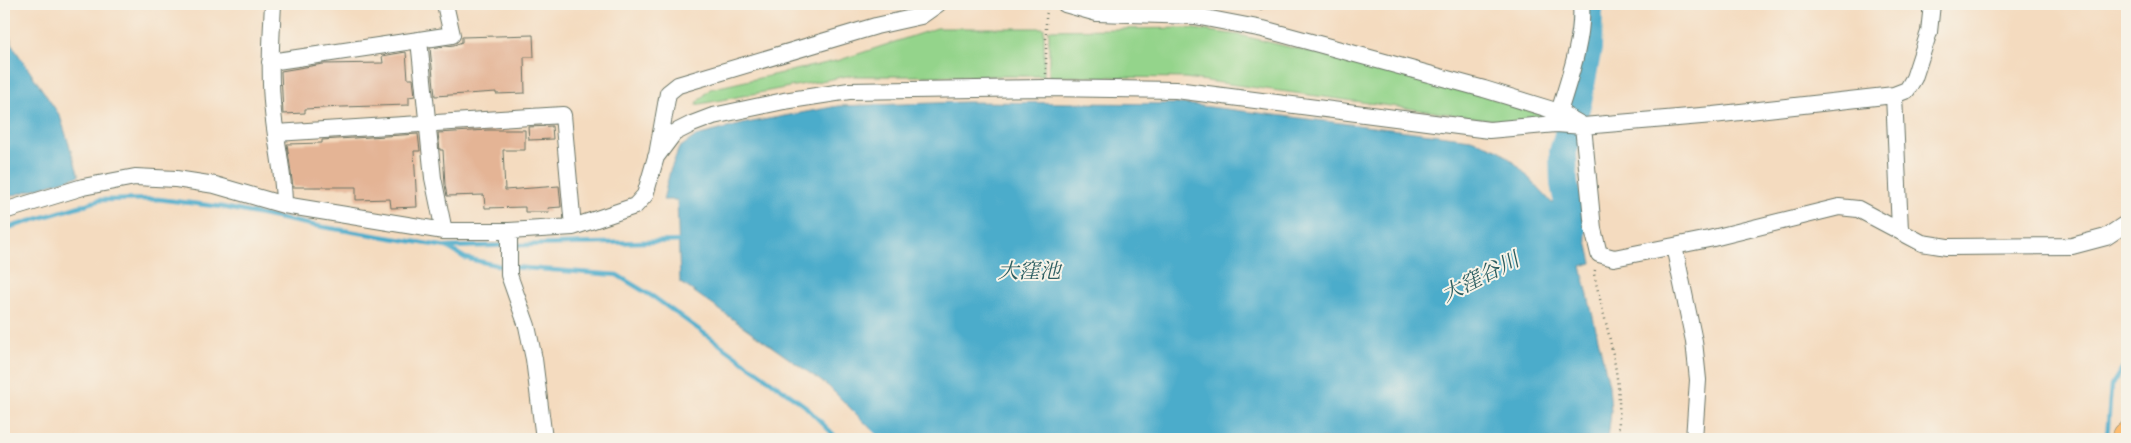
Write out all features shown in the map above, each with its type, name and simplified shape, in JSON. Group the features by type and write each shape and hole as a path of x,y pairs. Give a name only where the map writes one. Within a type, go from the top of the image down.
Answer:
{"street":[{"path":"273,4 270,62 276,134 284,189 284,205"},
{"path":"270,62 452,35 445,4"},
{"path":"4,211 82,187 135,177 176,179 214,185 284,205 444,231 509,234 573,228 635,206 645,195 656,157 668,93 678,85 876,26 921,16 938,4"},
{"path":"1065,4 1097,13 1196,16 1246,25 1475,86 1572,121"},
{"path":"1581,4 1582,17 1570,74 1572,121 1599,254 1614,258 1674,246 1839,207 1858,209 1922,243 1947,247 2072,246 2106,237 2127,223"},
{"path":"656,157 674,133 713,116 784,101 849,91 1046,88 1176,90 1489,130 1572,121 1713,116 1894,96 1907,90 1914,78 1929,32 1932,4"},
{"path":"419,40 432,178 444,231"},
{"path":"1894,96 1900,230"},
{"path":"276,134 563,115 573,228"},
{"path":"509,234 509,265 528,326 544,439"},
{"path":"1674,246 1694,341 1698,380 1694,439"}],"path":[{"path":"1046,82 1046,18 1048,4"},
{"path":"1599,254 1594,274 1614,361 1621,417 1617,439"}],"green space":[{"path":"937,28 1044,28 1044,76 847,76 695,105 710,89 840,60"},
{"path":"1186,28 1239,35 1389,71 1485,96 1551,118 1508,122 1185,78 1049,76 1049,30"}],"water":[{"path":"4,22 14,48 60,116 79,176 4,198"},
{"name":"大窪池","path":"967,102 1185,104 1471,139 1499,150 1517,165 1552,203 1577,197 1592,263 1581,266 1609,385 1611,412 1608,439 881,439 828,386 680,282 677,200 663,200 670,171 679,148 696,136 747,123 838,106"}],"building":[{"path":"533,35 534,57 524,57 525,93 496,94 496,92 435,96 430,48 454,45 462,42 462,37"},
{"path":"406,52 408,79 413,79 415,96 409,97 409,105 305,109 305,113 283,114 281,71 323,64 383,63 382,56"},
{"path":"552,126 553,139 529,140 528,127"},
{"path":"525,130 525,150 503,150 505,190 559,186 561,207 548,208 549,212 525,212 525,207 485,208 484,195 447,196 443,150 440,150 438,133"},
{"path":"418,134 420,151 414,151 417,207 391,208 390,199 356,200 356,187 293,187 287,144 322,143 322,140"}],"waterway":[{"name":"大窪谷川","path":"1567,232 1573,229 1564,183 1563,152 1578,101 1588,48 1589,4"},
{"path":"4,229 100,200 158,199 222,207 317,226 447,247 684,241"},
{"path":"447,247 465,258 505,267"},
{"path":"513,267 617,275 655,298 804,405 838,439"},
{"path":"2107,439 2111,386 2127,361"},
{"path":"4,409 6,439"}]}
